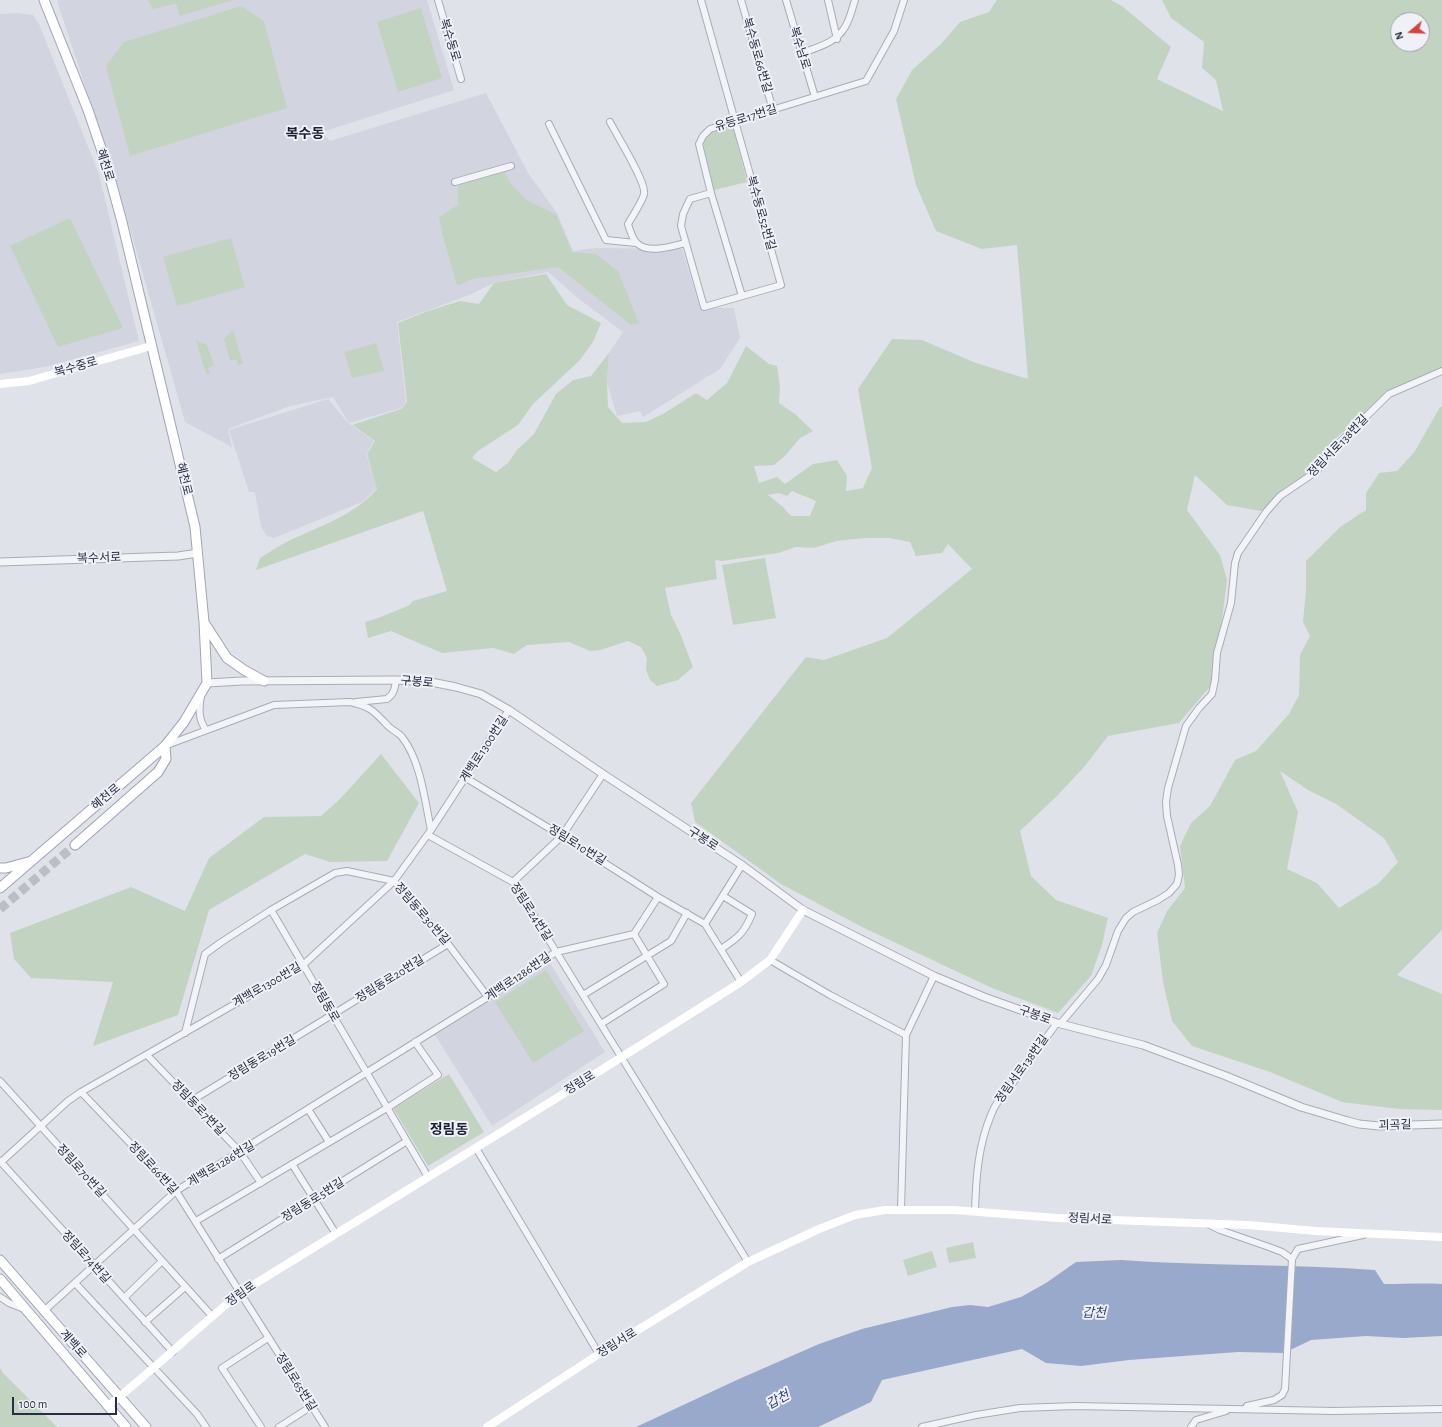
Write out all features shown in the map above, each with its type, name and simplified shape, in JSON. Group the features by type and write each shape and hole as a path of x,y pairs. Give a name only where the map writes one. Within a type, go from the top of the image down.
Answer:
{"main road":[{"name":"혜천로","path":"0,888 165,746 184,722 207,683 204,622 196,527 122,222 106,163 88,110 44,0"},
{"name":"복수중로","path":"0,384 29,381 151,346"},
{"path":"204,622 227,658 244,670 264,681"},
{"path":"75,845 158,772 166,759 165,746"},
{"path":"0,868 6,868 32,861"},
{"name":"정림로","path":"108,1406 155,1368 212,1316 240,1293 476,1148 741,982 770,960 802,910"},
{"name":"정림서로","path":"487,1427 599,1354 748,1262 819,1229 855,1215 885,1210 975,1211 1057,1218 1248,1225 1442,1237"},
{"name":"계백로","path":"0,1260 146,1427"},
{"name":"계백로","path":"0,1279 126,1427"},
{"path":"0,1287 14,1294"}],"street":[{"name":"복수동로","path":"438,0 461,79"},
{"name":"복수동로52번길","path":"701,0 781,285 704,307 681,226 683,214 690,199 711,193"},
{"name":"복수동로66번길","path":"741,0 773,110"},
{"name":"복수남로","path":"786,0 815,97"},
{"path":"828,0 837,39"},
{"path":"802,53 837,39 846,27 855,0"},
{"name":"유등로17번길","path":"742,296 711,193 699,144 702,136 710,129 866,81 894,31 904,0"},
{"path":"610,122 634,166 645,194 628,224 636,243"},
{"path":"549,124 606,240 636,243 657,250 685,243"},
{"path":"455,182 511,166"},
{"name":"정림서로138번길","path":"975,1211 976,1176 979,1151 991,1114 999,1100 1059,1023 1098,979 1106,965 1118,932 1126,918 1132,912 1158,900 1169,893 1177,884 1179,875 1178,865 1167,816 1166,802 1168,788 1186,726 1199,708 1212,694 1215,680 1217,653 1231,603 1234,563 1238,553 1266,512 1280,496 1317,471 1329,453 1389,394 1442,371"},
{"name":"복수서로","path":"0,562 178,556 198,553"},
{"path":"165,746 274,704 350,702 387,699 395,690 396,680"},
{"name":"구봉로","path":"207,683 396,680 431,682 481,694 509,710 602,774 742,865 802,910 934,976 984,997 1059,1023 1143,1045 1301,1106 1348,1121"},
{"path":"202,692 199,716 201,724 206,730"},
{"path":"350,702 361,704 378,714 389,727 401,736 409,747 418,770 429,833"},
{"name":"계백로1300번길","path":"0,1162 68,1100 303,965 394,881 466,778 509,710"},
{"path":"513,882 562,836 602,774"},
{"name":"정림로10번길","path":"466,778 562,836 658,897 705,924 741,982"},
{"name":"정림로24번길","path":"429,833 513,882 622,1057"},
{"path":"705,924 742,865"},
{"name":"정림동로30번길","path":"271,910 335,873 347,871 394,881 448,944 488,997"},
{"path":"721,949 732,942 746,929 752,914 723,896"},
{"path":"601,1024 664,984 634,934 658,897"},
{"path":"185,1033 205,954 271,910"},
{"name":"정림동로","path":"271,910 428,1177"},
{"path":"583,995 671,941 687,913"},
{"name":"계백로1286번길","path":"45,1310 176,1191 488,997 556,952 634,934"},
{"name":"정림동로20번길","path":"333,1015 448,944"},
{"path":"770,960 830,995 906,1035"},
{"path":"902,1210 906,1035 934,976"},
{"name":"정림동로19번길","path":"191,1101 333,1015"},
{"path":"196,1221 387,1108 438,1075 415,1042"},
{"name":"정림동로7번길","path":"147,1055 240,1152 261,1183"},
{"path":"622,1057 748,1262"},
{"name":"정림로70번길","path":"0,1081 212,1316"},
{"name":"정림로66번길","path":"81,1092 176,1191 240,1293"},
{"path":"308,1109 329,1142"},
{"name":"괴곡길","path":"1348,1121 1379,1126 1442,1124"},
{"name":"정림동로5번길","path":"218,1259 407,1141"},
{"path":"476,1148 599,1354"},
{"name":"정림로74번길","path":"0,1162 172,1352"},
{"path":"292,1164 336,1234"},
{"path":"1208,1224 1220,1230 1282,1252 1292,1261"},
{"path":"1191,1427 1196,1420 1205,1416 1274,1400 1282,1395 1285,1389 1292,1261 1298,1249 1369,1233"},
{"path":"124,1298 162,1261"},
{"path":"75,1283 197,1414 206,1427"},
{"path":"146,1322 185,1286"},
{"name":"정림로65번길","path":"240,1293 325,1427"},
{"path":"0,1297 9,1303 26,1309"},
{"path":"261,1427 222,1368 268,1338"},
{"path":"279,1427 312,1406"},
{"path":"922,1427 976,1415 1020,1408 1074,1406 1334,1411 1442,1409"}],"shaded area":[{"path":"427,0 454,90 322,132 330,141 486,93 528,173 557,213 573,251 594,248 682,249 700,308 734,308 740,338 720,369 643,417 640,411 617,416 607,382 609,353 623,332 579,299 548,272 494,283 469,295 397,322 406,402 401,408 349,423 333,397 290,406 228,429 232,447 185,422 116,179 57,1"},
{"path":"17,13 33,15 39,24 99,174 139,341 45,367 0,374 0,14"},
{"path":"328,399 348,423 374,441 366,454 377,488 362,502 274,538 267,536 261,527 255,492 249,492 229,430"},
{"path":"550,963 605,1052 492,1126 435,1035"}],"green space":[{"path":"148,0 233,0 180,16 176,4 153,9"},
{"path":"997,0 1111,0 1122,6 1171,47 1157,79 1223,111 1216,80 1202,68 1204,42 1171,18 1162,0 1442,0 1442,367 1396,387 1337,437 1319,466 1266,512 1227,505 1195,475 1187,510 1220,555 1227,580 1214,682 1179,723 1108,736 1085,766 1057,796 1020,831 1031,876 1056,900 1108,918 1102,945 1091,976 1058,1013 992,988 862,927 781,884 695,822 691,803 806,657 824,660 887,638 972,569 948,544 942,553 916,556 910,542 889,538 866,538 836,541 814,548 796,547 778,553 722,561 715,560 717,579 665,588 671,615 680,633 693,667 678,680 657,686 650,680 646,670 647,658 641,647 628,641 600,650 590,651 569,642 527,645 514,654 493,648 442,653 391,631 368,638 365,622 408,606 413,601 447,591 423,511 256,570 260,558 286,542 339,518 359,506 377,489 367,454 375,441 352,425 401,409 407,402 398,323 428,311 460,301 479,304 494,283 546,274 567,305 601,323 593,342 580,360 533,404 518,425 478,451 472,458 496,472 508,463 517,450 534,434 556,394 573,380 591,376 609,353 607,382 608,407 622,423 646,422 663,414 696,393 707,400 727,383 746,346 769,364 777,366 780,386 779,403 795,414 813,431 800,438 786,455 774,465 754,466 759,483 777,477 785,484 813,464 837,460 847,476 846,491 863,488 872,468 858,389 892,339 922,340 976,363 1028,379 1017,245 982,249 936,231 916,185 896,99 912,70 941,44 960,22 989,12","holes":["792,491 816,501 810,516 791,516 783,507 768,495 779,493 787,496"]},
{"path":"241,6 264,21 287,108 130,156 106,66 124,42"},
{"path":"421,8 442,78 398,92 377,22"},
{"path":"732,123 747,182 714,190 703,143 711,131"},
{"path":"504,171 511,184 526,200 556,214 572,252 596,254 618,271 639,323 631,325 558,267 473,279 457,286 439,217 458,205 458,185"},
{"path":"70,218 123,328 58,347 10,246"},
{"path":"231,238 245,287 177,306 163,257"},
{"path":"233,330 243,363 238,366 237,360 230,360 224,339"},
{"path":"196,340 207,345 214,365 208,368 210,373 206,374"},
{"path":"376,343 384,371 352,378 344,352"},
{"path":"1440,407 1442,407 1442,930 1397,975 1442,994 1442,1110 1399,1109 1342,1102 1270,1072 1192,1046 1172,1021 1163,982 1157,933 1167,911 1185,888 1180,846 1191,823 1210,806 1235,760 1256,751 1289,714 1299,695 1300,655 1310,636 1303,622 1306,590 1306,561 1340,527 1366,510 1366,493 1379,473 1397,471 1415,451","holes":["1280,771 1308,790 1336,804 1384,838 1398,862 1379,883 1339,908 1317,883 1287,869 1298,812"]},
{"path":"765,558 776,618 733,625 722,565"},
{"path":"381,754 419,803 387,861 330,862 305,854 209,910 178,1015 93,1046 113,982 31,978 14,959 10,933 131,887 185,911 209,858 264,817 321,816 340,799"},
{"path":"546,970 584,1031 533,1063 495,1002"},
{"path":"449,1074 484,1132 428,1166 393,1108"},
{"path":"973,1242 976,1258 949,1263 946,1248"},
{"path":"932,1251 937,1267 908,1276 903,1260"},
{"path":"0,1368 3,1373 57,1427 0,1427"}],"water":[{"name":"갑천","path":"1121,1260 1375,1270 1384,1284 1442,1284 1442,1336 1403,1338 1366,1336 1311,1340 1284,1353 1238,1352 1129,1360 1081,1366 1046,1363 1022,1349 882,1380 871,1402 818,1427 636,1427 819,1344 862,1329 952,1307 970,1305 988,1307 1021,1297 1046,1283 1076,1262"}],"tunnel":[{"path":"0,909 75,845"}],"district":[{"name":"복수동","path":"305,134"},
{"name":"정림동","path":"449,1130"}]}
